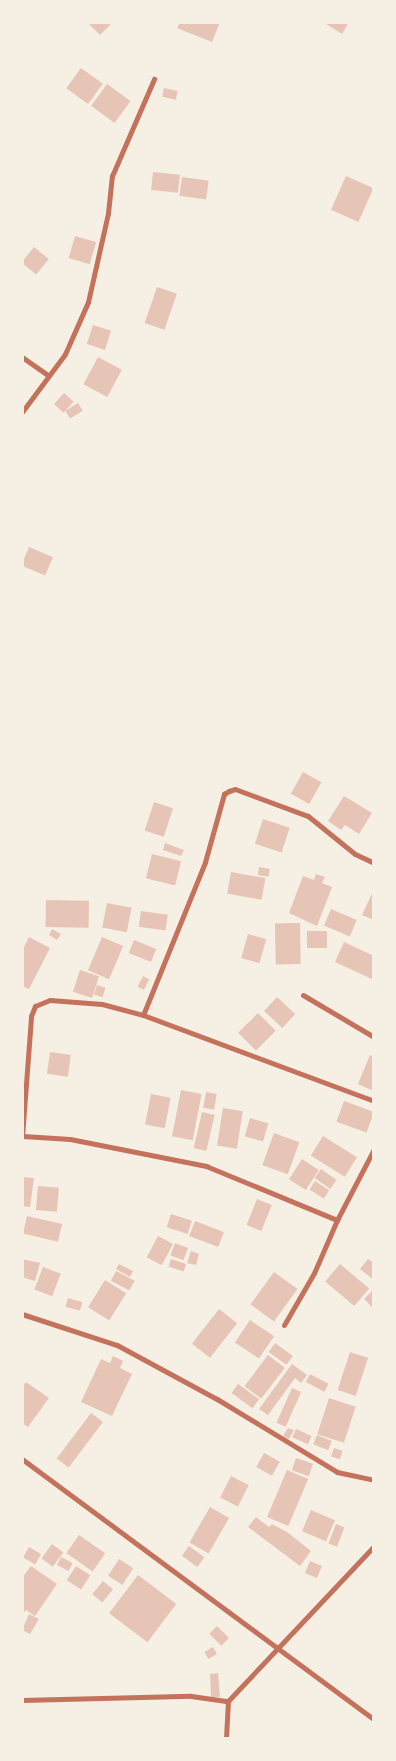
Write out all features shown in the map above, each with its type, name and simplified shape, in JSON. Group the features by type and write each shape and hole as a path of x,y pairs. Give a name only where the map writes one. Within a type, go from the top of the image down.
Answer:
{"street":[{"path":"22,412 65,354 88,302 108,213 112,176 154,79"},
{"path":"22,357 48,375"},
{"path":"143,1015 205,862 224,794 235,789 308,816 354,854 374,863"},
{"path":"303,995 374,1037"},
{"path":"337,1220 206,1166 70,1139 23,1137 31,1016 35,1006 50,1000 102,1004 143,1015 374,1102"},
{"path":"284,1325 314,1273 337,1220 374,1149"},
{"path":"22,1314 117,1345 217,1399 337,1472 374,1480"},
{"path":"22,1458 374,1718"},
{"path":"226,1738 228,1702 277,1646 374,1546"},
{"path":"22,1700 191,1696 228,1702"}],"building":[{"path":"87,22 113,22 100,35"},
{"path":"180,22 220,22 212,42 177,28"},
{"path":"323,22 349,22 342,34"},
{"path":"81,68 103,84 88,104 66,88"},
{"path":"107,84 130,101 115,123 91,106"},
{"path":"164,88 178,91 176,100 162,97"},
{"path":"153,172 180,175 178,193 151,190"},
{"path":"346,176 373,188 358,222 331,210"},
{"path":"182,177 209,181 206,200 179,196"},
{"path":"75,236 96,242 90,264 69,258"},
{"path":"34,247 49,259 36,275 22,263"},
{"path":"157,287 177,294 164,330 145,323"},
{"path":"93,325 111,331 105,350 87,344"},
{"path":"98,357 122,370 107,397 83,384"},
{"path":"64,393 74,402 64,413 54,404"},
{"path":"78,403 83,411 70,419 65,411"},
{"path":"29,547 53,557 45,576 22,566"},
{"path":"303,772 321,782 309,804 291,794"},
{"path":"344,796 372,813 359,834 345,825 341,830 328,821"},
{"path":"154,802 173,808 164,837 145,831"},
{"path":"263,819 290,828 282,852 255,844"},
{"path":"165,843 184,850 181,856 163,850"},
{"path":"152,854 181,861 175,886 146,878"},
{"path":"259,867 270,869 268,877 258,875"},
{"path":"231,872 265,878 262,900 227,894"},
{"path":"316,874 325,877 322,883 332,887 317,926 289,913 303,876 314,880"},
{"path":"374,889 374,920 362,915"},
{"path":"46,900 89,901 89,928 46,927"},
{"path":"107,903 132,908 127,932 102,928"},
{"path":"331,909 357,920 350,937 324,926"},
{"path":"141,911 168,915 166,931 139,927"},
{"path":"275,923 300,923 301,964 276,964"},
{"path":"52,929 61,934 57,940 49,935"},
{"path":"307,931 327,931 327,948 307,948"},
{"path":"248,934 266,939 259,963 241,958"},
{"path":"29,937 50,948 29,989 22,986 22,951"},
{"path":"102,937 123,946 109,979 88,970"},
{"path":"134,940 156,949 151,962 129,953"},
{"path":"344,942 374,956 374,980 335,962"},
{"path":"80,970 99,976 92,998 73,992"},
{"path":"143,976 149,979 144,990 138,987"},
{"path":"97,985 106,988 102,997 94,995"},
{"path":"277,997 295,1014 282,1028 264,1011"},
{"path":"258,1013 276,1031 256,1050 238,1033"},
{"path":"50,1052 71,1055 68,1077 47,1074"},
{"path":"370,1055 374,1057 374,1091 358,1084"},
{"path":"181,1090 202,1094 193,1140 172,1136"},
{"path":"206,1092 217,1094 214,1110 203,1108"},
{"path":"151,1094 171,1098 165,1128 145,1124"},
{"path":"344,1101 374,1112 367,1133 336,1122"},
{"path":"223,1108 243,1111 237,1149 217,1146"},
{"path":"202,1112 215,1115 206,1151 194,1148"},
{"path":"250,1118 268,1123 263,1142 245,1136"},
{"path":"274,1133 299,1142 288,1174 262,1165"},
{"path":"323,1136 357,1157 345,1177 311,1156"},
{"path":"302,1159 319,1170 306,1190 289,1179"},
{"path":"321,1169 337,1180 330,1189 315,1178"},
{"path":"22,1177 34,1178 30,1207 22,1206"},
{"path":"315,1181 329,1190 324,1199 310,1189"},
{"path":"38,1186 59,1188 57,1212 36,1210"},
{"path":"257,1199 272,1205 261,1231 247,1225"},
{"path":"171,1214 192,1221 188,1234 167,1227"},
{"path":"27,1216 62,1224 58,1242 23,1234"},
{"path":"195,1221 224,1232 218,1247 189,1236"},
{"path":"158,1236 173,1244 162,1265 147,1257"},
{"path":"175,1243 188,1248 183,1260 170,1255"},
{"path":"191,1251 199,1254 196,1265 187,1263"},
{"path":"22,1259 40,1263 35,1281 22,1277"},
{"path":"171,1259 186,1264 184,1272 169,1267"},
{"path":"368,1259 374,1263 374,1280 360,1269"},
{"path":"119,1264 133,1271 130,1277 116,1269"},
{"path":"340,1264 369,1288 354,1306 325,1282"},
{"path":"43,1267 61,1274 52,1296 34,1289"},
{"path":"116,1271 135,1281 129,1291 111,1281"},
{"path":"274,1272 297,1289 274,1321 250,1304"},
{"path":"105,1280 126,1293 109,1320 88,1307"},
{"path":"374,1289 374,1309 364,1299"},
{"path":"68,1298 82,1302 80,1311 66,1307"},
{"path":"219,1309 237,1323 210,1358 192,1344"},
{"path":"250,1320 274,1336 259,1359 235,1342"},
{"path":"275,1343 293,1356 286,1365 269,1352"},
{"path":"350,1352 368,1358 356,1396 338,1390"},
{"path":"268,1355 285,1368 261,1399 245,1386"},
{"path":"113,1356 123,1361 120,1368 132,1374 112,1416 81,1402 101,1359 110,1363"},
{"path":"292,1364 307,1375 301,1383 295,1378 268,1415 259,1409"},
{"path":"310,1374 329,1384 324,1392 306,1382"},
{"path":"26,1382 49,1398 28,1427 22,1423 22,1387"},
{"path":"238,1384 259,1399 253,1408 232,1393"},
{"path":"292,1388 301,1392 286,1427 277,1423"},
{"path":"329,1398 356,1407 344,1443 317,1434"},
{"path":"91,1413 103,1422 69,1468 57,1459"},
{"path":"288,1428 294,1430 289,1439 283,1436"},
{"path":"296,1429 312,1436 308,1444 292,1437"},
{"path":"317,1435 332,1441 328,1450 313,1444"},
{"path":"334,1448 343,1451 340,1459 331,1457"},
{"path":"264,1453 280,1462 272,1476 256,1467"},
{"path":"296,1458 313,1464 309,1476 292,1470"},
{"path":"287,1470 308,1479 288,1526 267,1517"},
{"path":"231,1476 249,1485 238,1506 220,1497"},
{"path":"210,1507 229,1518 209,1554 190,1543"},
{"path":"311,1510 335,1520 326,1541 302,1531"},
{"path":"256,1517 269,1527 272,1524 287,1532 311,1551 300,1566 248,1527"},
{"path":"336,1524 344,1527 337,1547 328,1544"},
{"path":"79,1535 105,1553 93,1571 66,1553"},
{"path":"52,1544 63,1552 53,1567 41,1559"},
{"path":"189,1546 204,1557 197,1567 182,1556"},
{"path":"29,1547 41,1554 35,1564 23,1557"},
{"path":"61,1557 73,1563 68,1571 57,1565"},
{"path":"119,1559 133,1568 122,1585 108,1576"},
{"path":"310,1561 322,1566 317,1578 305,1573"},
{"path":"31,1566 57,1584 35,1616 26,1610 22,1614 22,1578"},
{"path":"76,1566 90,1575 81,1590 67,1580"},
{"path":"138,1575 176,1604 147,1642 109,1613"},
{"path":"103,1581 113,1589 102,1602 92,1594"},
{"path":"29,1614 39,1619 30,1634 22,1630"},
{"path":"217,1626 229,1638 221,1646 209,1634"},
{"path":"213,1647 217,1654 208,1659 204,1652"},
{"path":"218,1673 220,1697 211,1697 210,1674"}]}
